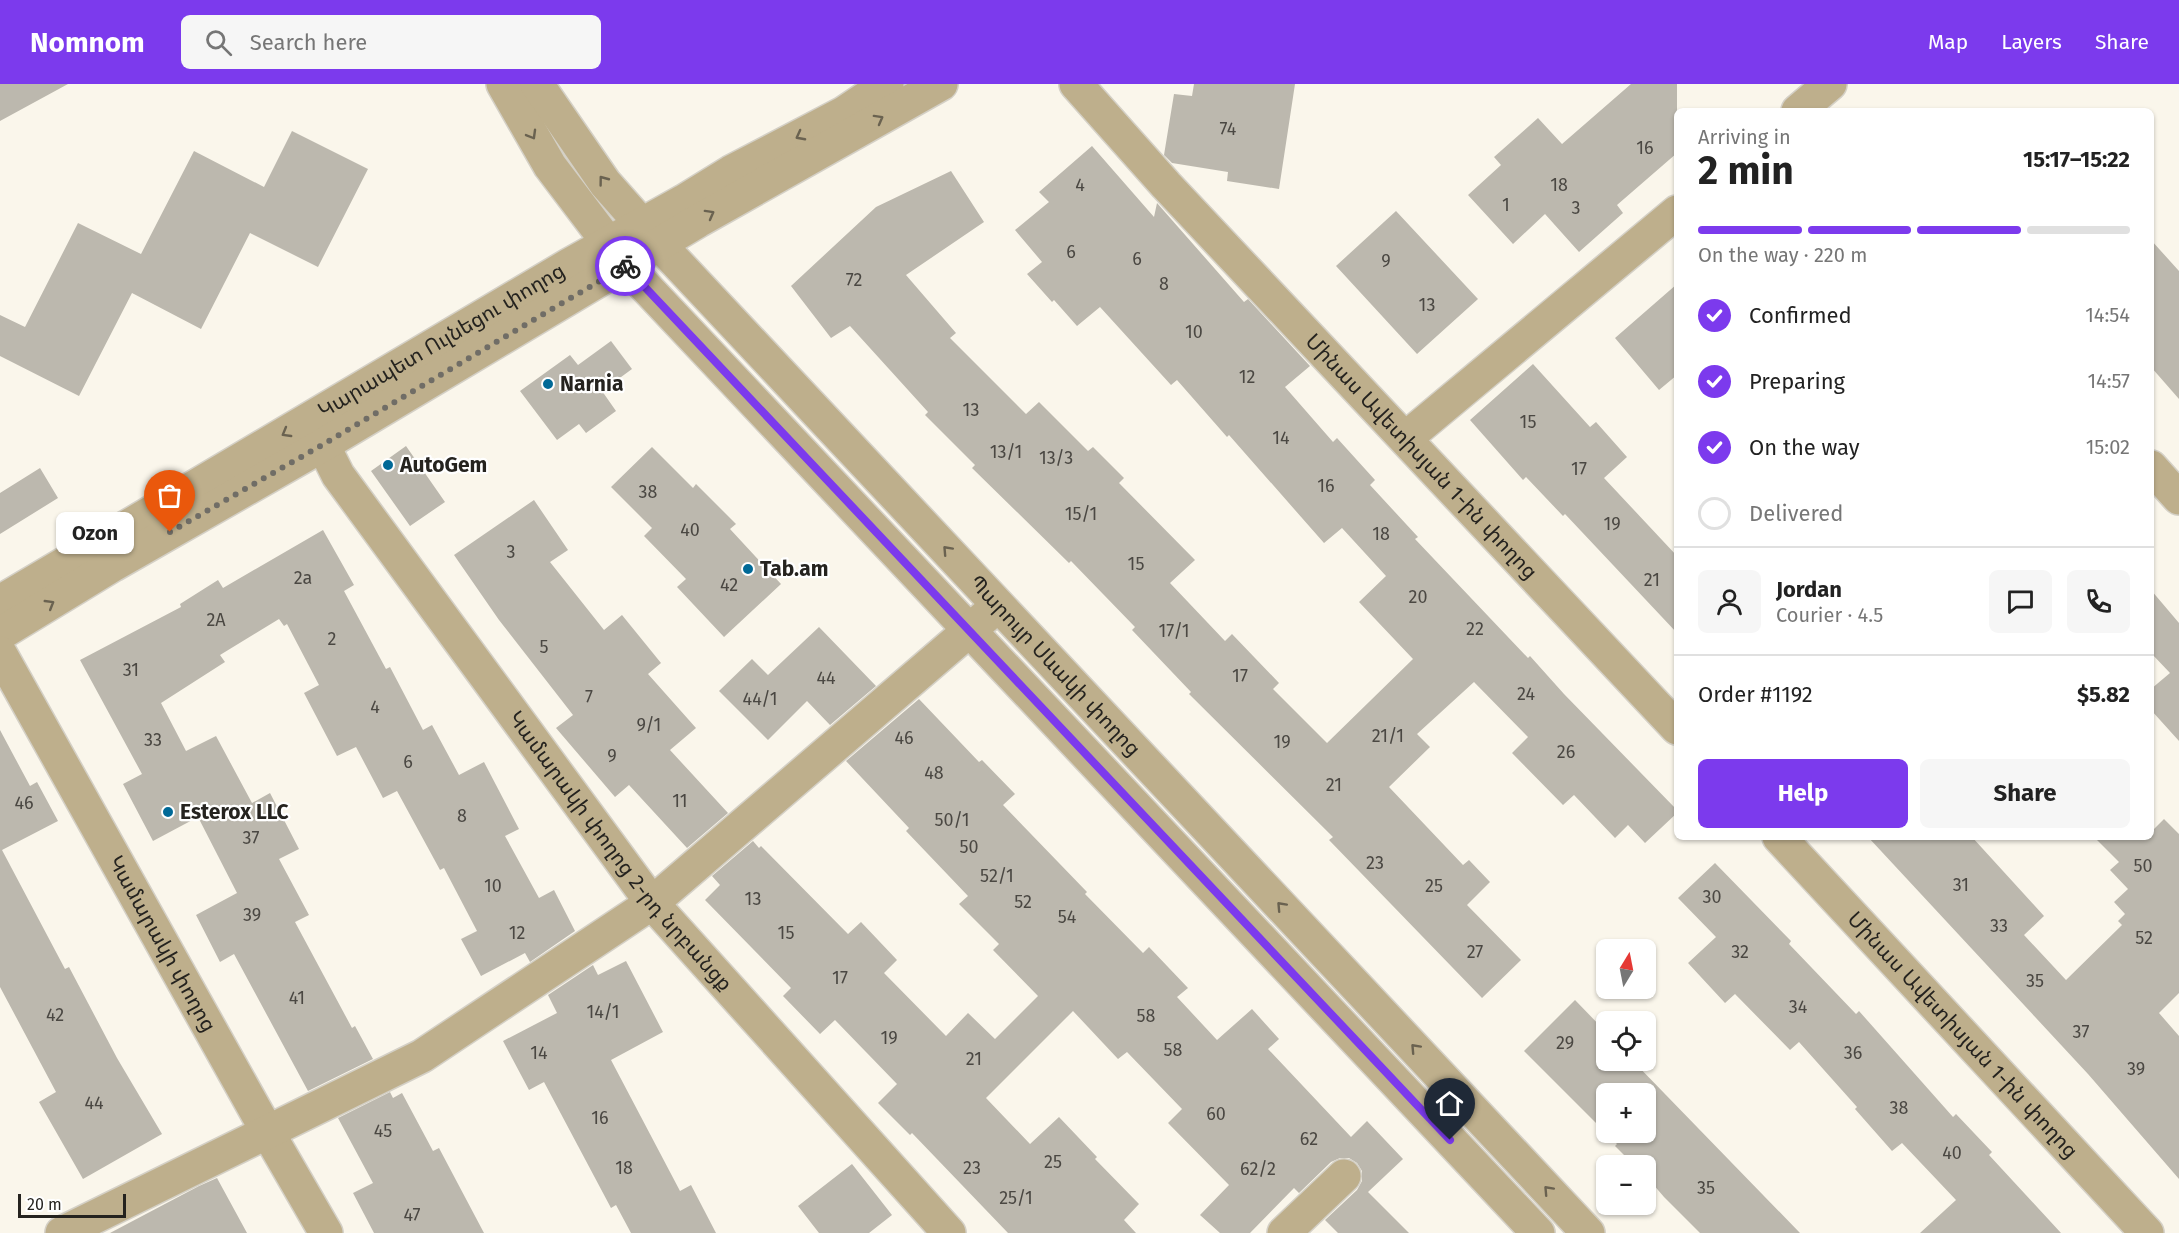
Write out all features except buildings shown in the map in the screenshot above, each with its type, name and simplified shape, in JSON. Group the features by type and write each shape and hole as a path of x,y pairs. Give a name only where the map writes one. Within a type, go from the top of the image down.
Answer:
{"street":[{"name":"Պարույր Սևակի փողոց","path":"503,84 550,166 616,254 1538,1233"},
{"name":"Պարույր Սևակի փողոց","path":"537,84 605,183 650,234 1588,1233"},
{"name":"Կարապետ Ուլնեցու փողոց","path":"650,234 731,172 844,113 886,84"},
{"name":"Կարապետ Ուլնեցու փողոց","path":"0,602 650,234 941,84"},
{"name":"Մինաս Ավետիսյան 1-ին փողոց","path":"1076,84 1166,185 1674,725"},
{"path":"1406,438 1674,215"},
{"name":"Կարապետ Ուլնեցու փողոց","path":"0,634 113,565 322,445 616,254"},
{"name":"Կամարակի փողոց 2-րդ նրբանցք","path":"322,445 338,476 652,903 948,1233"},
{"path":"2154,470 2179,498"},
{"path":"62,1233 422,1056 652,903 998,605"},
{"name":"Կամարակի փողոց","path":"0,653 326,1233"},
{"name":"Մինաս Ավետիսյան 1-ին փողոց","path":"1782,840 2147,1233"},
{"path":"1284,1233 1344,1176"}],"way so far":[{"path":"170,532 625,266"}],"place":[{"name":"Narnia","path":"548,384"},
{"name":"AutoGem","path":"388,465"},
{"name":"Ozon","path":"170,532"},
{"name":"Tab.am","path":"748,569"},
{"name":"Esterox LLC","path":"168,812"}],"route":[{"path":"625,266 1450,1140"}]}
